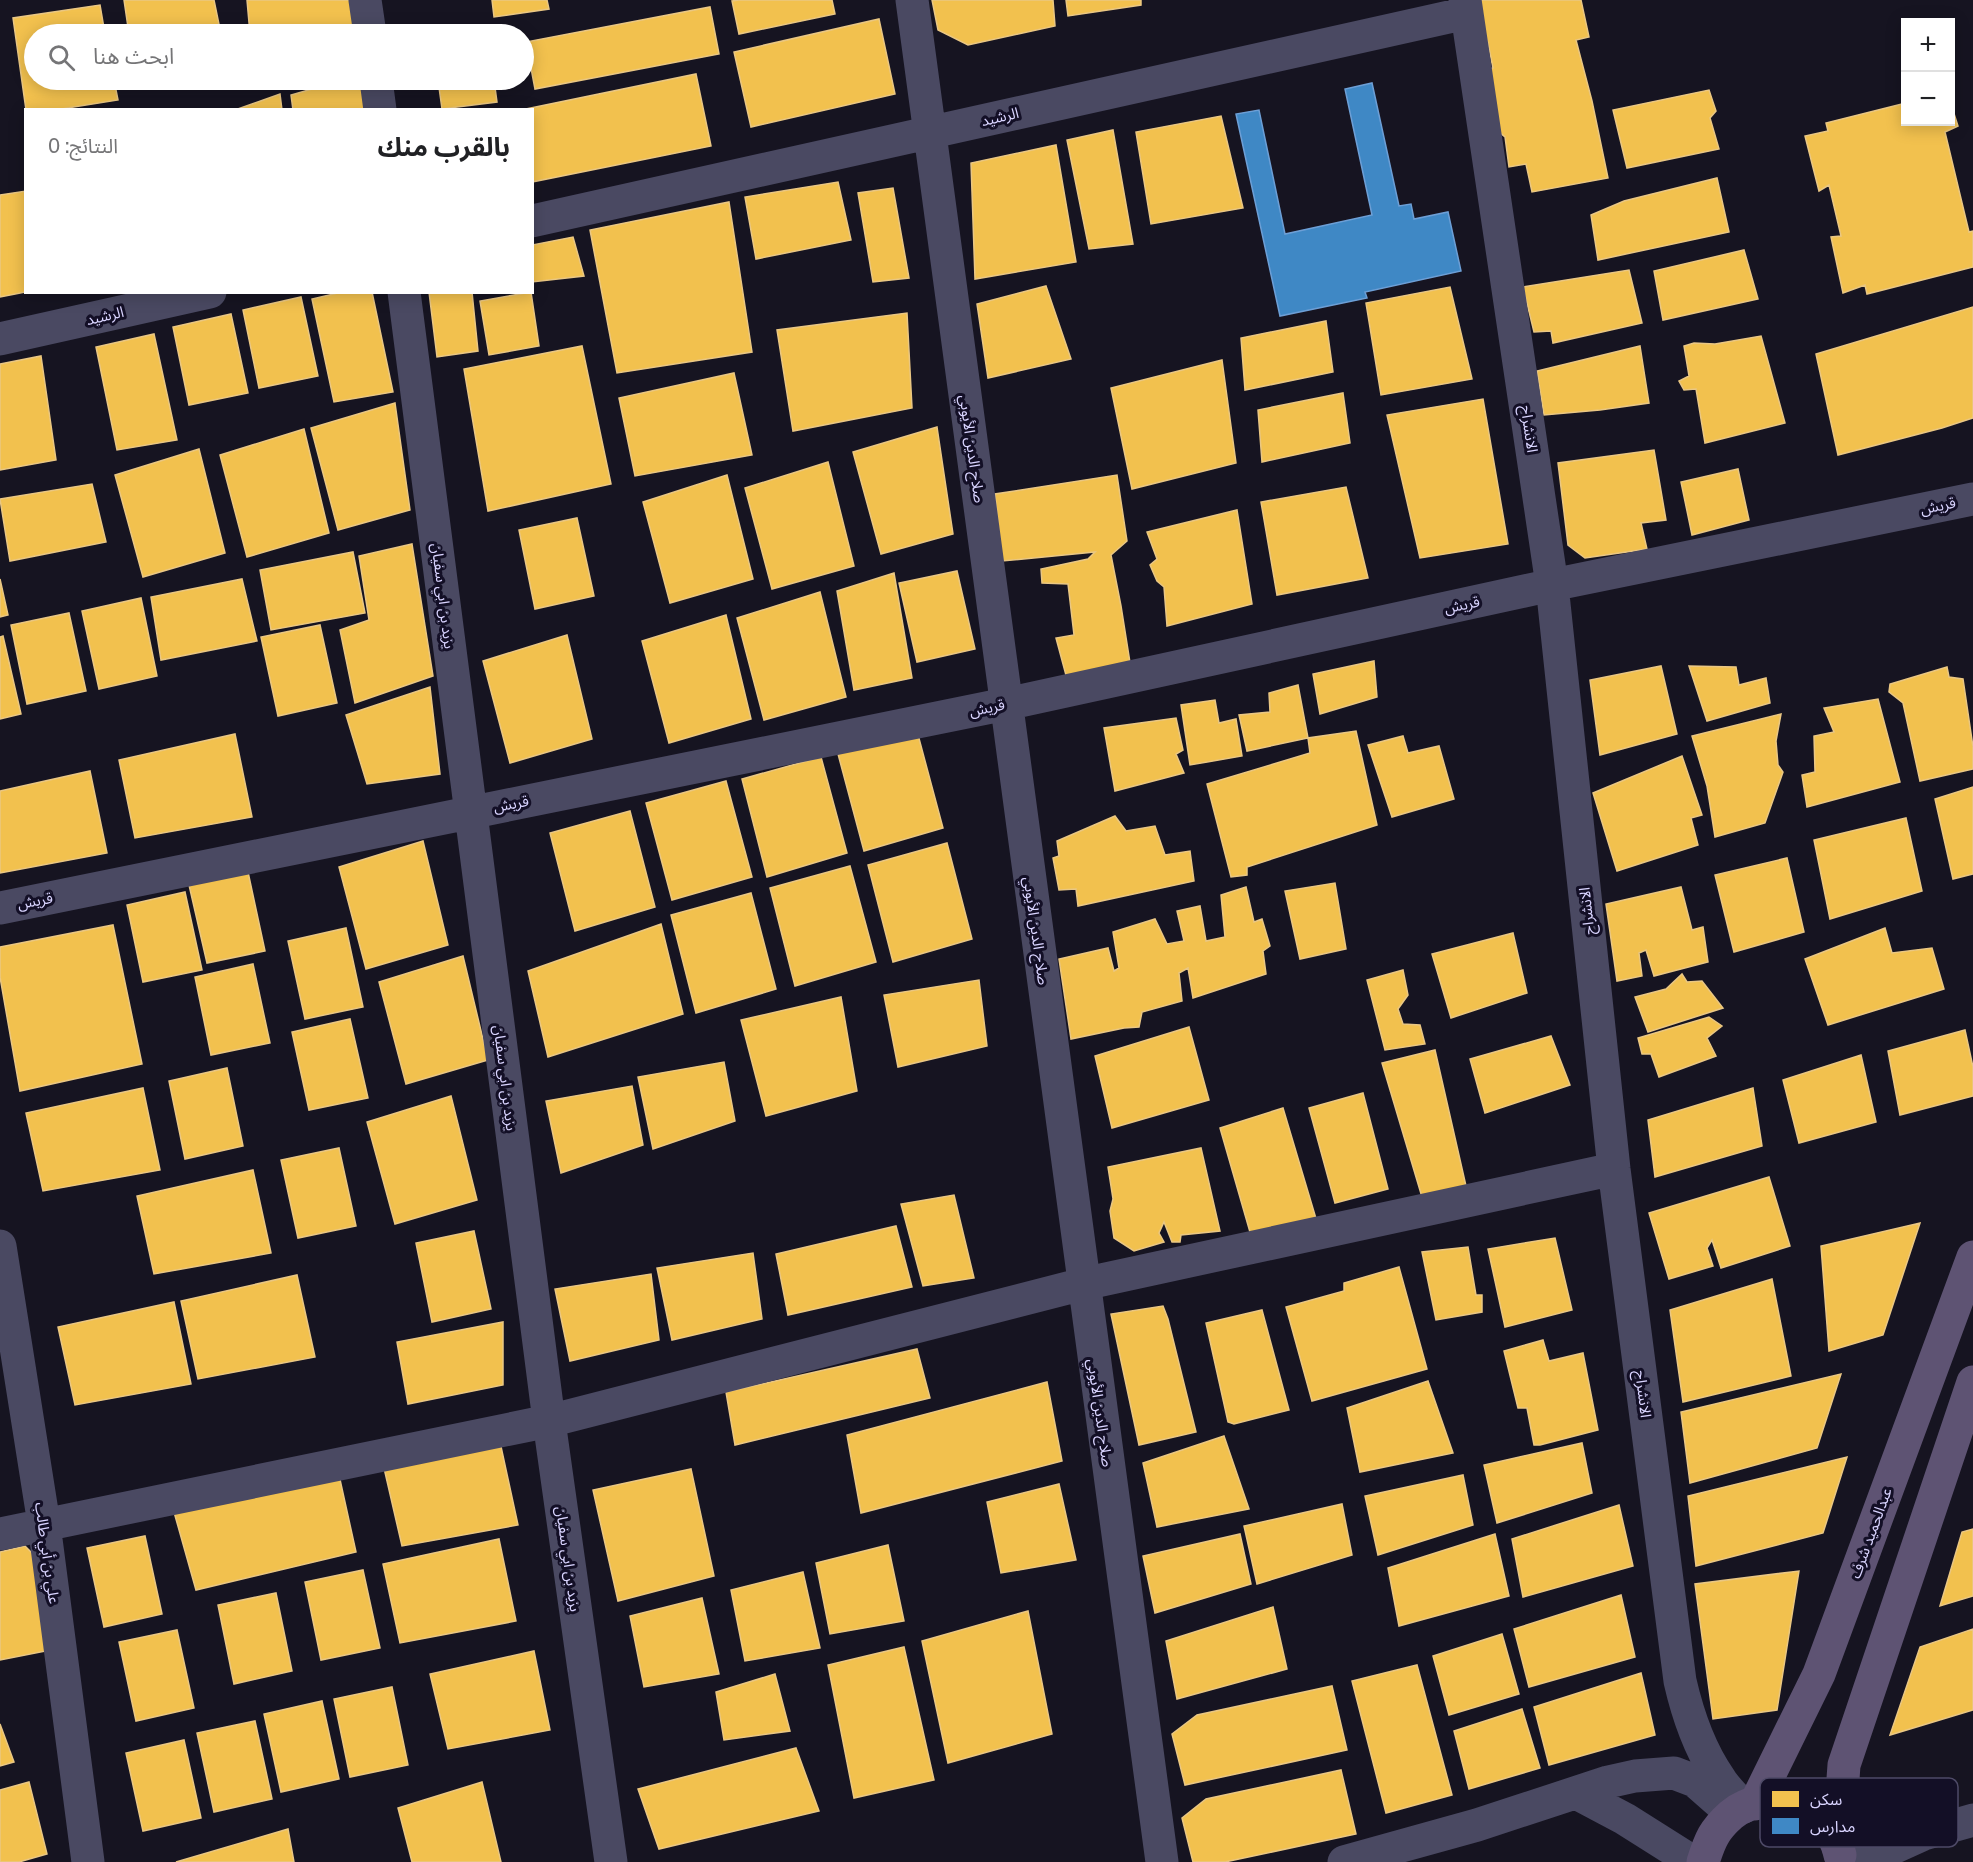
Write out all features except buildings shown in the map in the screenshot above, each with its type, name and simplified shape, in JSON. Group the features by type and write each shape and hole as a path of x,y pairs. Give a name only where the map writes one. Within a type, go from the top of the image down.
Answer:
{"main road":[{"name":"عبدالحميد شرف","path":"1761,1778 1819,1674 1973,1257"},
{"path":"1844,1778 1844,1765 1973,1382"},
{"name":"عبدالحميد شرف","path":"1703,1862 1711,1837 1744,1808 1760,1779"},
{"path":"1744,1808 1760,1805"}],"street":[{"path":"365,0 369,24"},
{"name":"صلاح الدين الأيوبي","path":"912,0 1162,1862"},
{"name":"الرشيد","path":"534,221 930,133 1466,6"},
{"name":"الانشراح","path":"1466,6 1552,585 1614,1169 1680,1681 1688,1716 1702,1749 1720,1780 1744,1808"},
{"path":"377,90 380,108"},
{"name":"الرشيد","path":"0,339 201,294"},
{"name":"يزيد بن ابي سفيان","path":"404,294 549,1422 611,1862"},
{"name":"قريش","path":"0,908 1006,704 1552,585 1973,498"},
{"path":"0,1534 549,1422 1083,1284 1614,1169"},
{"name":"علي بن أبي طالب","path":"0,1246 44,1524 88,1862"},
{"path":"1344,1862 1477,1824 1608,1782 1635,1776 1674,1773 1695,1781 1744,1808"},
{"path":"1575,1793 1625,1819 1693,1862"},
{"path":"1958,1824 1973,1820"},
{"path":"1847,1857 1880,1847"}]}
